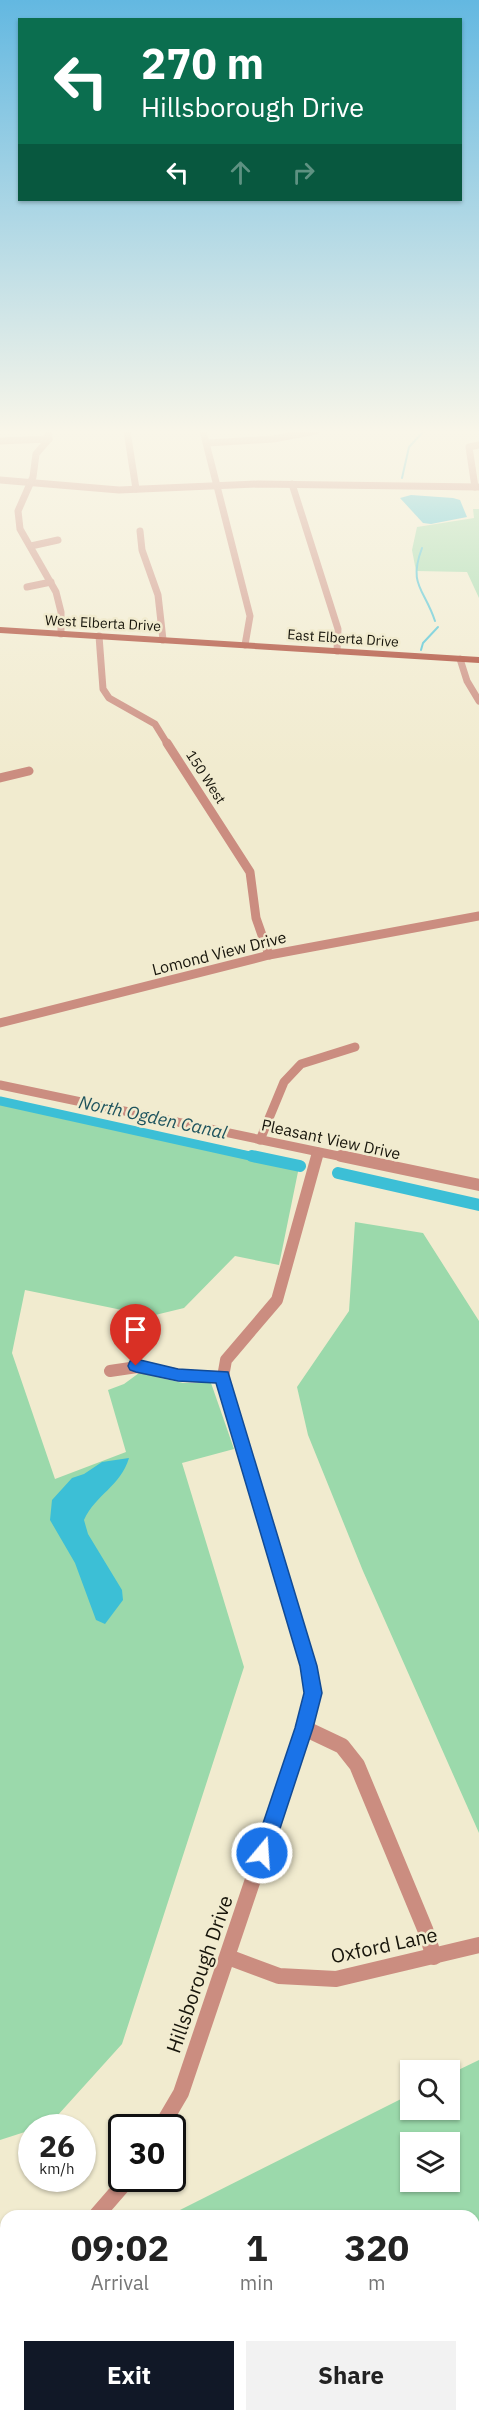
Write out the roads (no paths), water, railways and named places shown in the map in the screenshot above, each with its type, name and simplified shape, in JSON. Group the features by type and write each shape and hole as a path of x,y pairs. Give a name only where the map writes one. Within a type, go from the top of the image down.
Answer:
{"main road":[{"name":"West Elberta Drive","path":"0,630 205,643"},
{"name":"East Elberta Drive","path":"205,643 479,660"}],"street":[{"path":"41,544 32,546 51,582 61,612 61,634"},
{"path":"141,544 158,595 163,640"},
{"path":"232,544 250,616 245,645"},
{"path":"311,544 338,629 337,651"},
{"path":"27,586 51,582"},
{"name":"150 West","path":"99,636 103,689 109,698 155,724 250,872 255,918 269,955"},
{"path":"460,659 470,691 479,701"},
{"path":"0,778 29,771"},
{"name":"Lomond View Drive","path":"0,1023 269,955 479,916"},
{"path":"260,1140 284,1082 301,1064 355,1047"},
{"name":"Pleasant View Drive","path":"0,1085 479,1185"},
{"path":"110,1371 121,1367 136,1366 178,1375 223,1377 226,1360 235,1347 277,1300 318,1152"},
{"name":"Hillsborough Drive","path":"169,2114 181,2093 228,1957 304,1728 313,1693 308,1666 236,1420 225,1392 223,1377"},
{"path":"304,1728 342,1746 357,1765 426,1929 434,1957"},
{"name":"Oxford Lane","path":"228,1957 279,1976 317,1980 336,1979 479,1945"},
{"path":"101,2210 117,2192"}],"water":[{"path":"129,1458 120,1476 95,1503 84,1520 88,1534 122,1590 123,1600 105,1624 96,1620 75,1563 50,1520 52,1500 72,1478 84,1474 102,1462"}],"waterway":[{"path":"422,548 418,560 417,579 435,621"},
{"path":"421,650 423,643 438,627"},
{"name":"North Ogden Canal","path":"0,1101 259,1158"},
{"name":"North Ogden Canal","path":"252,1156 300,1166"},
{"name":"North Ogden Canal","path":"338,1173 479,1205"}]}
